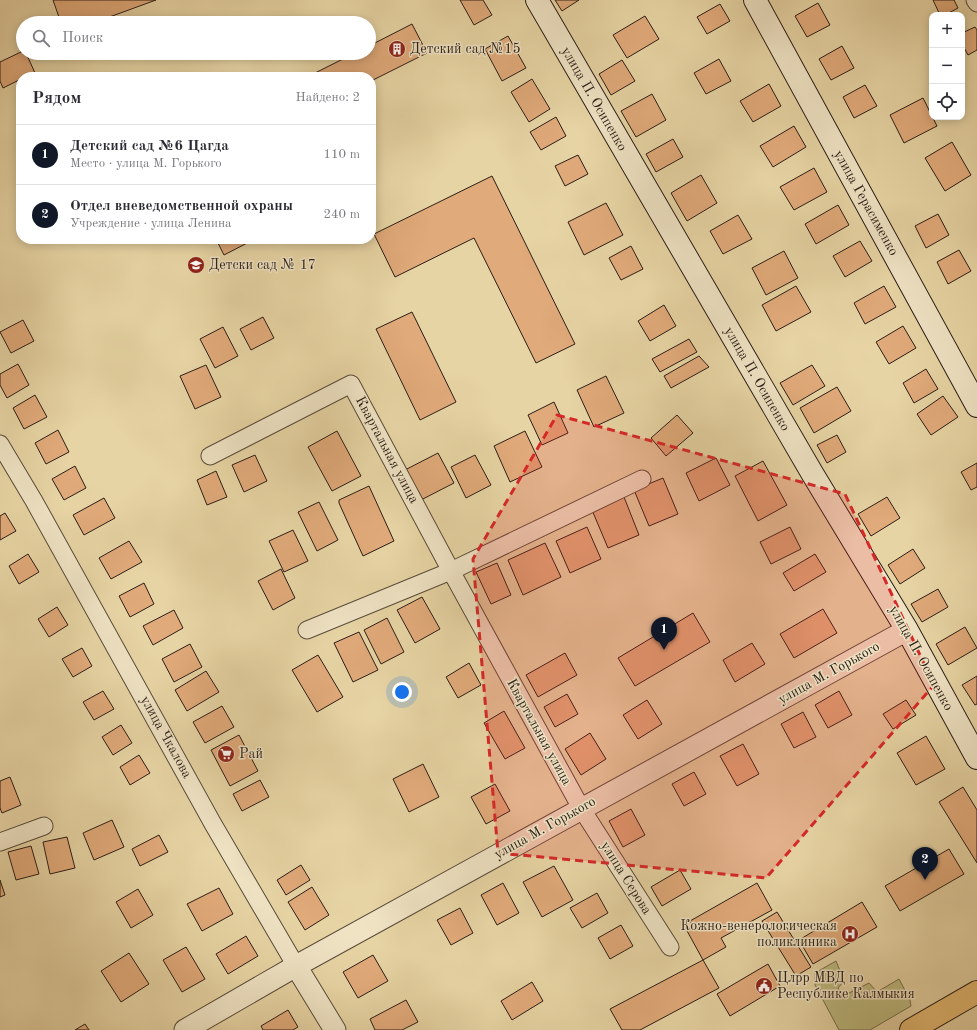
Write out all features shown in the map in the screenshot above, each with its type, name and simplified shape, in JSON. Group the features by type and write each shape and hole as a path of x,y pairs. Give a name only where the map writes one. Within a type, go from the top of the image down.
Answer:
{"main road":[{"name":"улица П. Осипенко","path":"537,0 812,473 907,630 977,758"},
{"name":"улица Герасименко","path":"755,0 977,406"},
{"path":"911,1030 977,992"}],"street":[{"name":"Квартальная улица","path":"210,456 351,384 451,571 581,808"},
{"name":"улица Чкалова","path":"0,444 34,501 214,824 296,966 335,1030"},
{"path":"307,630 451,571 642,479"},
{"name":"улица М. Горького","path":"185,1030 296,966 581,808 907,630"},
{"name":"улица Серова","path":"581,808 670,947"},
{"path":"0,842 44,826"}],"highlighted area":[{"path":"557,415 845,494 934,685 766,878 498,853 473,559"}],"shaded area":[{"path":"836,961 844,981 838,988 843,996 869,983 877,992 899,979 910,1000 911,1006 870,1030 839,1030 815,985 815,973"}],"building":[{"path":"53,0 156,0 112,16 59,16"},
{"path":"460,0 483,0 492,15 474,25"},
{"path":"555,0 579,0 562,11"},
{"path":"933,0 954,0 958,8 951,12 939,12"},
{"path":"818,3 830,25 807,37 795,16"},
{"path":"720,4 730,21 707,34 697,17"},
{"path":"645,16 659,39 627,58 613,35"},
{"name":"Детский сад №15","path":"412,24 427,53 376,78 376,72 317,72 341,60 376,60 376,42"},
{"path":"975,27 977,30 977,50 968,55 965,50 965,32"},
{"path":"508,36 526,68 502,81 485,49"},
{"path":"842,46 854,68 831,80 819,59"},
{"path":"16,54 16,60 29,60 35,72 16,72 16,82 3,88 0,81 0,62"},
{"path":"719,59 731,81 706,94 694,73"},
{"path":"622,60 635,81 611,95 599,74"},
{"path":"532,79 550,109 529,122 511,92"},
{"path":"769,84 781,106 753,122 740,101"},
{"path":"865,85 877,106 854,118 843,97"},
{"path":"652,94 666,120 636,137 621,111"},
{"path":"923,98 929,110 929,120 934,120 937,126 904,143 890,115"},
{"path":"556,117 566,136 541,150 530,132"},
{"path":"794,126 806,147 773,167 760,146"},
{"path":"673,139 683,157 656,172 646,154"},
{"path":"952,142 971,175 945,191 925,158"},
{"path":"578,155 588,174 565,186 555,166"},
{"path":"814,168 827,192 794,210 780,187"},
{"path":"701,175 717,203 687,221 671,193"},
{"path":"492,176 575,344 536,363 474,238 395,277 376,238 376,233"},
{"path":"606,203 623,235 584,255 568,222"},
{"path":"838,205 849,225 816,244 805,224"},
{"path":"938,214 949,235 926,248 915,226"},
{"path":"738,215 752,239 723,254 710,231"},
{"path":"860,241 872,261 845,277 833,256"},
{"path":"218,244 245,244 224,255"},
{"path":"631,246 643,269 621,280 609,258"},
{"path":"959,250 971,271 948,284 937,262"},
{"path":"784,251 798,278 766,295 752,268"},
{"path":"796,286 811,312 776,331 762,305"},
{"path":"884,286 896,307 865,324 854,303"},
{"path":"664,305 676,326 650,341 638,321"},
{"path":"412,312 456,402 420,420 376,329"},
{"path":"263,317 274,338 251,350 240,329"},
{"path":"23,320 34,341 11,353 0,332"},
{"path":"903,326 916,348 889,364 876,342"},
{"path":"223,327 238,356 215,368 200,339"},
{"path":"689,339 697,352 660,372 652,359"},
{"path":"699,356 709,367 671,388 664,376"},
{"path":"18,364 29,385 7,398 0,385 0,374"},
{"path":"206,365 221,397 195,409 180,376"},
{"path":"812,365 825,386 793,405 780,383"},
{"path":"926,369 938,389 914,403 903,383"},
{"path":"606,376 624,413 594,427 577,390"},
{"path":"837,387 851,411 814,433 800,408"},
{"path":"35,395 47,417 24,429 13,408"},
{"path":"943,396 958,417 931,435 917,414"},
{"path":"554,402 568,433 542,445 528,415"},
{"path":"677,415 693,433 666,456 651,438"},
{"path":"58,430 69,452 46,464 35,443"},
{"path":"337,431 361,476 332,491 308,447"},
{"path":"525,431 542,467 510,482 494,446"},
{"path":"837,435 846,452 827,463 817,445"},
{"path":"438,453 454,483 419,501 403,471"},
{"path":"255,455 267,481 244,492 232,465"},
{"path":"475,455 491,485 466,498 451,467"},
{"path":"716,458 730,485 699,501 686,473"},
{"path":"763,461 787,505 758,521 735,476"},
{"path":"977,463 977,487 971,490 961,472"},
{"path":"75,466 86,488 64,500 52,479"},
{"path":"216,471 227,497 207,505 197,480"},
{"path":"663,478 678,514 649,526 634,490"},
{"path":"369,486 394,541 363,556 339,500"},
{"path":"624,497 639,535 608,548 592,510"},
{"path":"887,497 900,518 871,536 858,514"},
{"path":"104,498 115,518 84,535 73,515"},
{"path":"319,502 338,540 317,551 298,512"},
{"path":"5,513 16,531 0,540 0,516"},
{"path":"587,527 601,559 570,573 556,541"},
{"path":"790,527 801,549 771,564 760,542"},
{"path":"293,530 308,561 284,572 269,541"},
{"path":"129,541 142,562 111,579 99,558"},
{"path":"545,543 561,577 523,595 508,560"},
{"path":"913,549 925,568 900,584 888,565"},
{"path":"28,554 39,572 19,584 9,566"},
{"path":"815,554 826,572 794,591 783,573"},
{"path":"497,563 511,595 491,604 476,572"},
{"path":"281,569 295,598 273,610 258,581"},
{"path":"144,583 154,604 130,617 119,596"},
{"path":"938,589 948,607 922,622 911,604"},
{"path":"422,597 440,629 415,643 397,610"},
{"path":"57,607 68,625 49,637 38,619"},
{"path":"823,609 837,633 794,658 780,634"},
{"path":"174,610 183,628 153,645 143,626"},
{"path":"693,613 710,642 635,686 618,658"},
{"path":"387,618 404,652 381,664 364,630"},
{"path":"965,627 977,648 948,665 936,644"},
{"path":"359,632 378,670 353,682 334,643"},
{"path":"752,643 765,664 735,682 723,660"},
{"path":"190,644 202,667 174,682 162,659"},
{"path":"82,648 92,666 73,677 62,659"},
{"path":"565,653 577,675 538,697 526,675"},
{"path":"318,655 343,697 317,712 292,670"},
{"path":"469,663 481,685 458,698 446,677"},
{"path":"206,671 219,692 187,711 175,690"},
{"path":"977,676 977,704 975,705 962,685"},
{"path":"103,691 114,709 94,720 83,702"},
{"path":"839,691 852,715 828,728 815,705"},
{"path":"567,694 578,714 555,727 544,707"},
{"path":"647,700 662,724 638,739 623,715"},
{"path":"906,700 916,715 893,729 883,714"},
{"path":"222,706 234,727 205,743 193,722"},
{"path":"504,711 525,748 505,759 484,723"},
{"path":"803,712 816,737 794,748 781,724"},
{"path":"121,725 132,743 113,755 102,737"},
{"path":"590,733 606,759 581,775 565,749"},
{"path":"239,735 258,771 230,786 211,750"},
{"path":"926,736 945,769 916,785 897,753"},
{"path":"743,744 759,774 737,786 720,756"},
{"path":"139,755 150,773 130,785 120,767"},
{"path":"423,764 439,797 409,812 393,779"},
{"path":"694,772 706,794 684,806 672,784"},
{"path":"10,777 21,805 2,813 0,808 0,781"},
{"path":"260,780 269,797 242,811 233,794"},
{"path":"495,784 510,811 486,824 471,797"},
{"path":"963,787 977,810 977,863 939,802"},
{"path":"631,809 645,835 623,847 609,821"},
{"path":"112,820 124,847 94,860 83,833"},
{"path":"159,835 168,852 140,866 132,849"},
{"path":"67,837 75,868 50,874 43,842"},
{"path":"31,846 39,874 16,880 8,852"},
{"path":"949,849 964,874 900,911 885,886"},
{"path":"301,865 310,880 286,895 277,880"},
{"path":"554,866 573,900 542,917 523,882"},
{"path":"680,870 691,889 662,906 651,887"},
{"path":"0,880 5,895 0,897"},
{"path":"503,883 519,913 497,925 481,895"},
{"path":"757,883 772,910 721,938 726,947 703,960 686,929 692,925 690,921"},
{"path":"312,887 329,915 305,930 288,902"},
{"path":"219,888 233,914 202,931 187,904"},
{"path":"138,889 153,915 131,928 116,902"},
{"path":"597,893 608,913 582,928 570,908"},
{"path":"862,902 877,927 813,964 799,940"},
{"path":"460,908 473,933 451,945 437,920"},
{"path":"777,912 811,967 796,976 762,921"},
{"path":"621,925 633,946 610,959 598,938"},
{"path":"246,936 258,956 228,974 216,954"},
{"path":"186,947 205,979 182,992 163,960"},
{"path":"129,953 149,984 121,1002 101,971"},
{"path":"373,955 388,981 358,998 343,972"},
{"path":"703,960 719,988 640,1030 622,1030 610,1009"},
{"path":"768,964 780,986 730,1016 717,994"},
{"path":"532,982 543,1001 512,1020 501,1001"},
{"path":"406,1000 418,1022 402,1030 375,1030 370,1019"},
{"path":"288,1010 298,1027 293,1030 263,1030 261,1026"},
{"path":"85,1024 89,1030 75,1030"}],"place":[{"name":"Детский сад №15","path":"397,49"},
{"name":"Детски сад № 17","path":"196,265"},
{"name":"Детский сад №6 Цагда","path":"664,650"},
{"name":"Рай","path":"226,754"},
{"name":"Отдел вневедомственной охраны","path":"925,880"},
{"name":"Кожно-венерологическая поликлиника","path":"850,934"},
{"name":"Цлрр МВД по Республике Калмыкия","path":"764,986"}]}
